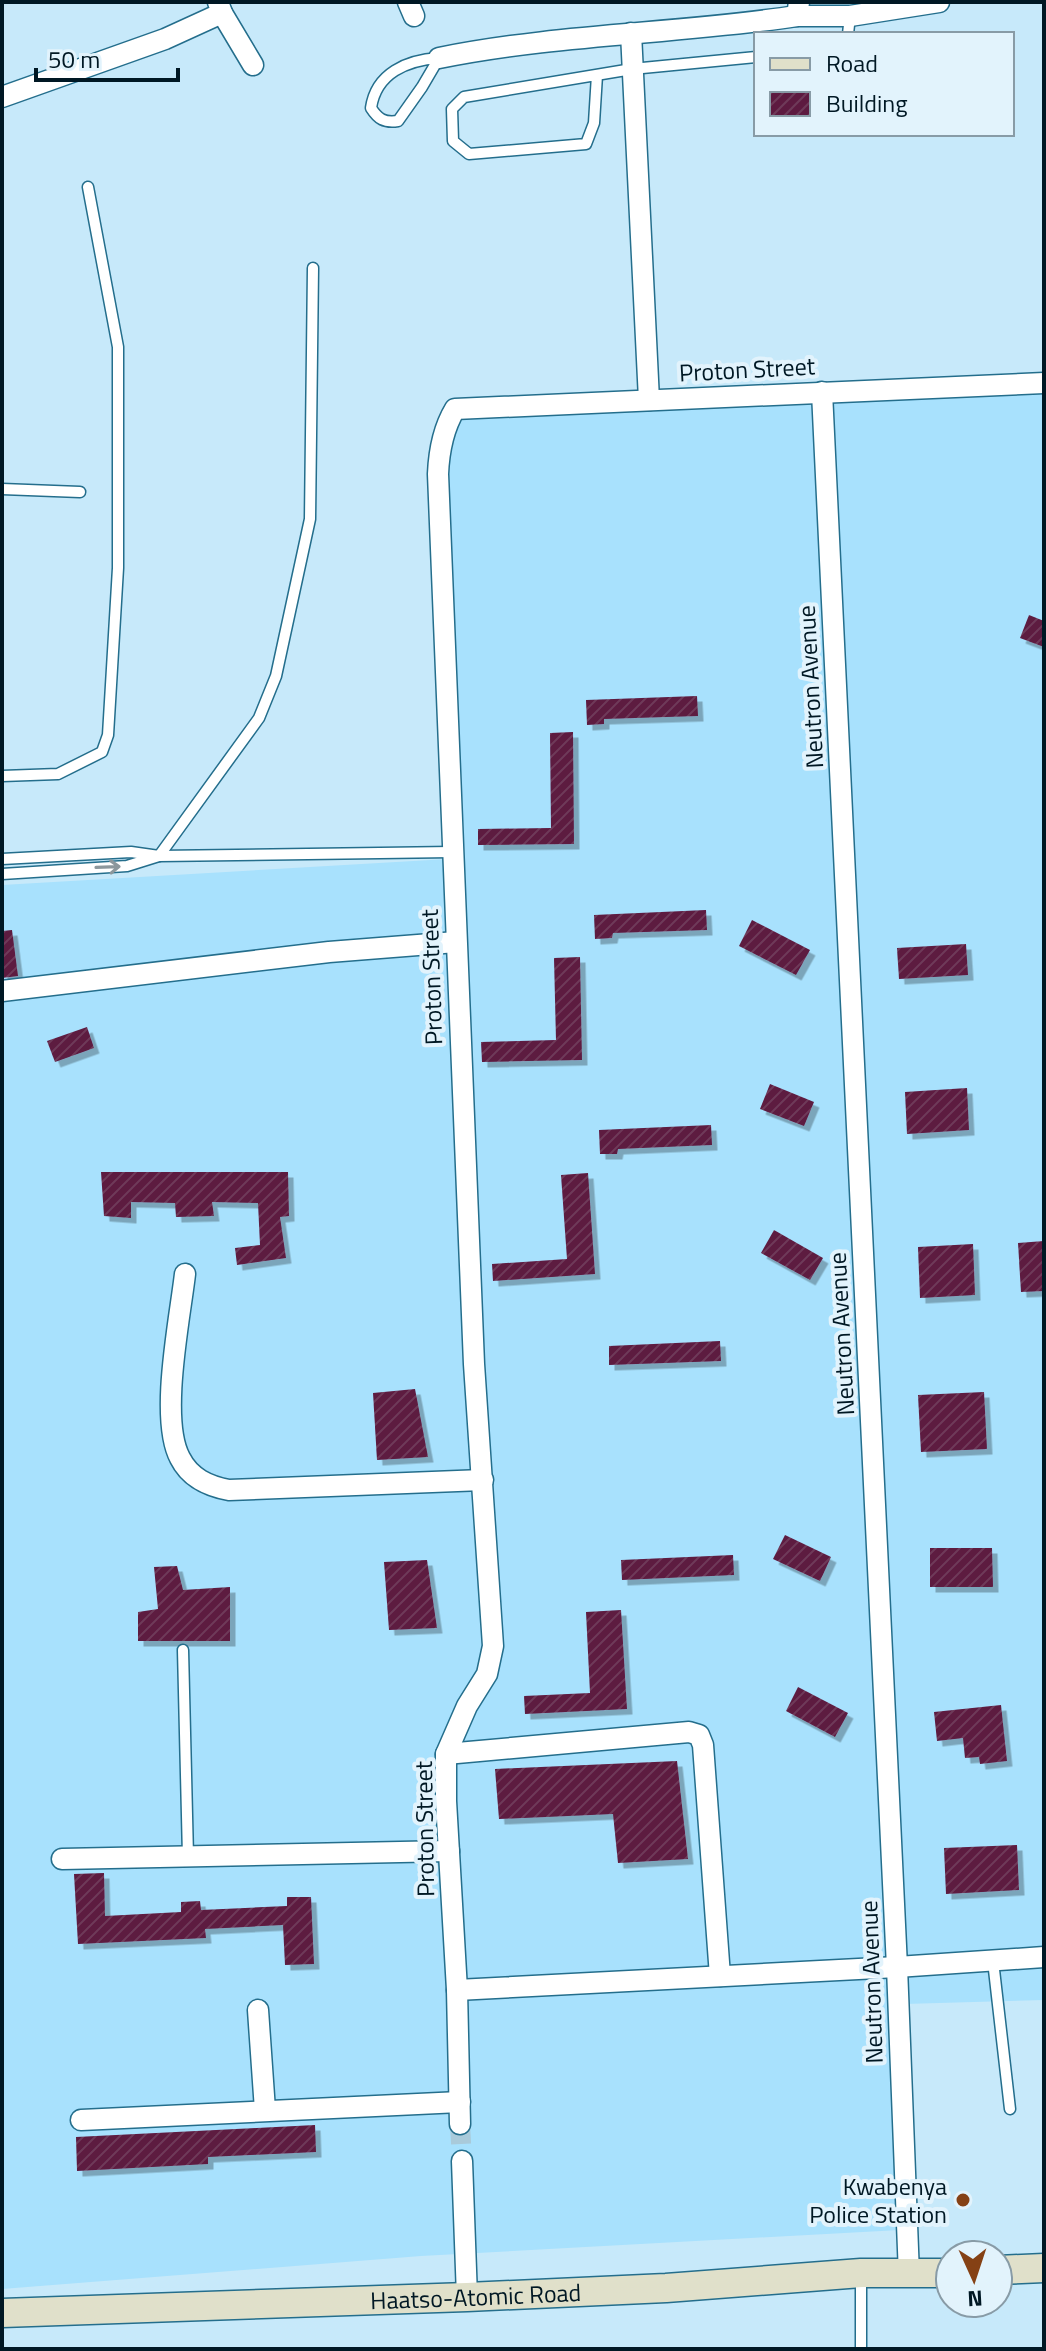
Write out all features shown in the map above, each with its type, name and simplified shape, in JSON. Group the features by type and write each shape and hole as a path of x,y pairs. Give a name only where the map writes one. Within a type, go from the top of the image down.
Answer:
{"main road":[{"path":"1014,2269 1044,2268"},
{"name":"Haatso-Atomic Road","path":"2,2313 666,2288 861,2273 934,2274"}],"street":[{"path":"439,58 631,33 754,22 798,9 849,25 939,2"},
{"path":"2,97 165,39 220,7 253,65"},
{"path":"631,33 649,400"},
{"name":"Proton Street","path":"460,2124 446,1754 467,1706 487,1674 493,1646 474,1364 452,852 438,474 446,424 455,409 1044,383"},
{"name":"Neutron Avenue","path":"822,392 909,2275"},
{"path":"2,991 329,952 456,942"},
{"path":"185,1274 171,1395 173,1430 179,1457 199,1480 212,1487 229,1490 483,1480"},
{"path":"446,1754 689,1732 699,1735 703,1745 720,1976"},
{"path":"62,1859 449,1851"},
{"path":"457,1990 1044,1957"},
{"path":"258,2010 265,2110"},
{"path":"81,2120 460,2102"},
{"path":"462,2161 467,2297"}],"lane":[{"path":"597,75 594,123 586,144 469,154 453,141 452,109 464,97 632,69 754,57"},
{"path":"439,58 398,121 390,122 376,116 371,108 382,79 420,60 439,58"},
{"path":"2,776 58,774 102,752 108,735 118,568 118,347 88,187"},
{"path":"2,874 127,866 159,856 259,718 276,676 310,519 313,268"},
{"path":"2,489 80,492"},
{"path":"2,859 131,852 159,856 452,852"},
{"path":"76,854 77,868"},
{"path":"183,1650 188,1857"},
{"path":"993,1961 1010,2109"},
{"path":"861,2273 861,2349"}],"shaded area":[{"path":"1044,375 1044,2000 904,2004 918,2229 421,2256 2,2289 2,885 465,858 446,455 460,412"}],"building":[{"path":"1029,615 1044,621 1044,647 1020,638"},
{"path":"697,696 698,716 604,719 604,724 587,725 586,700"},
{"path":"573,732 574,844 478,845 478,829 551,828 550,733"},
{"path":"706,910 707,930 613,933 612,938 595,939 594,915"},
{"path":"752,920 810,950 796,975 739,946"},
{"path":"12,930 18,976 2,978 2,931"},
{"path":"966,944 968,975 899,979 897,948"},
{"path":"580,957 582,1060 482,1062 481,1042 556,1040 554,958"},
{"path":"87,1027 94,1048 55,1062 47,1041"},
{"path":"770,1084 814,1102 804,1126 760,1109"},
{"path":"967,1088 969,1130 907,1134 905,1092"},
{"path":"711,1125 712,1145 618,1149 617,1154 600,1154 599,1130"},
{"path":"101,1172 288,1172 289,1216 280,1217 286,1258 237,1265 235,1248 260,1245 258,1203 212,1202 214,1216 176,1217 175,1203 131,1202 131,1218 104,1216"},
{"path":"588,1173 595,1274 493,1281 492,1264 567,1259 561,1175"},
{"path":"774,1230 823,1258 810,1280 761,1253"},
{"path":"1044,1241 1044,1291 1021,1292 1018,1243"},
{"path":"973,1244 975,1295 920,1298 918,1247"},
{"path":"720,1341 721,1361 609,1365 609,1346"},
{"path":"415,1389 428,1457 377,1460 373,1393"},
{"path":"984,1392 987,1449 921,1452 918,1395"},
{"path":"785,1535 831,1557 820,1581 773,1559"},
{"path":"930,1548 992,1548 993,1587 930,1587"},
{"path":"733,1555 734,1575 622,1580 621,1560"},
{"path":"427,1560 437,1628 389,1630 384,1562"},
{"path":"177,1566 183,1590 230,1587 230,1641 138,1641 138,1612 158,1609 154,1567"},
{"path":"621,1610 627,1709 525,1714 524,1696 590,1693 586,1612"},
{"path":"798,1687 848,1713 835,1737 786,1711"},
{"path":"1001,1705 1007,1761 980,1764 979,1757 965,1758 963,1738 937,1741 934,1712"},
{"path":"677,1761 688,1859 618,1863 613,1814 499,1819 495,1769"},
{"path":"1017,1845 1019,1890 946,1894 944,1848"},
{"path":"104,1873 105,1916 181,1912 181,1902 200,1901 201,1910 287,1906 287,1897 311,1897 314,1964 285,1965 283,1925 205,1929 206,1938 78,1944 74,1874"},
{"path":"315,2125 316,2152 208,2157 208,2164 77,2171 76,2137"}],"tunnel":[{"path":"460,2124 462,2161"}],"place":[{"name":"Kwabenya Police Station","path":"963,2200"}]}
